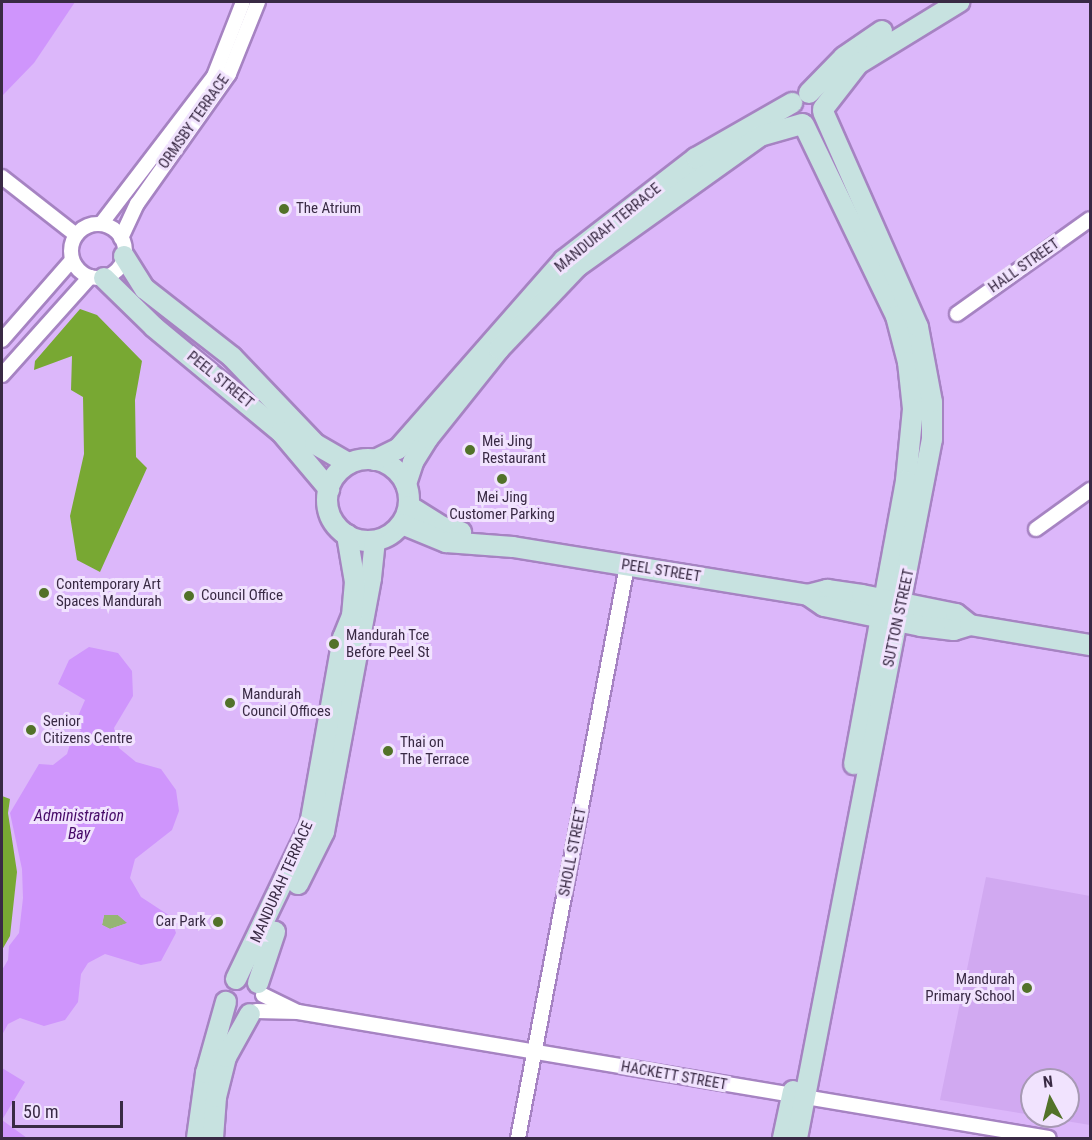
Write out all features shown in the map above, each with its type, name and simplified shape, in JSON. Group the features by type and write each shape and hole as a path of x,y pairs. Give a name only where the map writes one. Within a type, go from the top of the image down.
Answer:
{"main road":[{"name":"MANDURAH TERRACE","path":"375,460 398,449 564,260 696,158 801,98 854,48 932,2"},
{"path":"823,110 818,97 801,98 793,117 803,124 817,122 842,81 872,52 958,2"},
{"name":"SUTTON STREET","path":"797,1138 799,1097 891,610 926,484 932,402 918,327 823,110"},
{"name":"MANDURAH TERRACE","path":"406,484 412,462 428,438 500,349 578,266 760,136 803,124"},
{"name":"SUTTON STREET","path":"803,124 896,316 908,362 913,409 891,610"},
{"name":"PEEL STREET","path":"123,247 145,289 232,357 315,444 349,464"},
{"name":"PEEL STREET","path":"97,278 281,432 329,489"},
{"path":"375,460 388,464 406,484 405,515 375,540 347,535 329,510 329,489 349,464 375,460"},
{"path":"906,481 926,484"},
{"name":"PEEL STREET","path":"405,515 513,547 808,595 827,590 954,630 970,625 1090,645"},
{"name":"MANDURAH TERRACE","path":"236,979 310,825 343,638 352,616 355,582 347,535"},
{"name":"MANDURAH TERRACE","path":"213,1138 216,1097 226,1056 257,1001 265,953 324,832 368,601 375,540"},
{"path":"197,1138 206,1073 226,1002 227,988 236,979 248,977 257,1001 238,1014 226,1002"},
{"name":"SUTTON STREET","path":"783,1138 799,1097"}],"street":[{"name":"ORMSBY TERRACE","path":"100,224 214,76 243,2"},
{"name":"ORMSBY TERRACE","path":"123,247 137,204 229,74 258,2"},
{"path":"2,177 76,235"},
{"name":"HALL STREET","path":"957,314 1090,219"},
{"path":"2,340 72,260 72,242 76,235 100,224 123,247 117,270 97,278 2,375"},
{"path":"72,260 97,278"},
{"path":"1036,529 1090,490"},
{"name":"SHOLL STREET","path":"518,1138 627,566"},
{"name":"HACKETT STREET","path":"257,1001 298,1012 1045,1138"}],"shaded area":[{"name":"Mandurah Primary School","path":"986,877 1090,896 1090,1125 1080,1123 1080,1068 1020,1068 1020,1113 940,1100"}],"green space":[{"path":"80,309 97,315 142,361 135,400 136,457 147,468 100,572 77,560 70,516 84,454 83,397 71,390 72,356 34,370 35,361"},
{"path":"2,796 10,799 8,813 17,872 10,936 2,950"},
{"path":"104,915 118,915 128,923 110,929 102,925"}],"water":[{"path":"2,2 75,2 34,63 2,96"},
{"name":"Administration Bay","path":"89,647 118,653 132,671 133,696 114,728 119,748 136,762 161,769 176,790 179,811 172,830 135,859 130,878 141,897 170,916 176,933 161,961 141,965 105,954 88,963 81,974 78,1002 65,1020 44,1026 20,1018 8,1024 2,1035 2,970 8,960 9,946 19,933 23,898 22,869 10,813 39,764 53,765 67,754 73,735 81,731 75,723 85,700 58,684 69,660","holes":["104,915 118,915 127,923 110,929 102,925"]},
{"path":"2,1068 25,1082 2,1120"},
{"path":"2,1120 27,1138 2,1138"}],"place":[{"name":"The Atrium","path":"284,209"},
{"name":"Mei Jing Restaurant","path":"470,450"},
{"name":"Mei Jing Customer Parking","path":"502,479"},
{"name":"Contemporary Art Spaces Mandurah","path":"44,593"},
{"name":"Council Office","path":"189,596"},
{"name":"Mandurah Tce Before Peel St","path":"334,644"},
{"name":"Mandurah Council Offices","path":"230,703"},
{"name":"Senior Citizens Centre","path":"31,730"},
{"name":"Thai on The Terrace","path":"388,751"},
{"name":"Car Park","path":"218,922"},
{"name":"Mandurah Primary School","path":"1027,988"}]}
